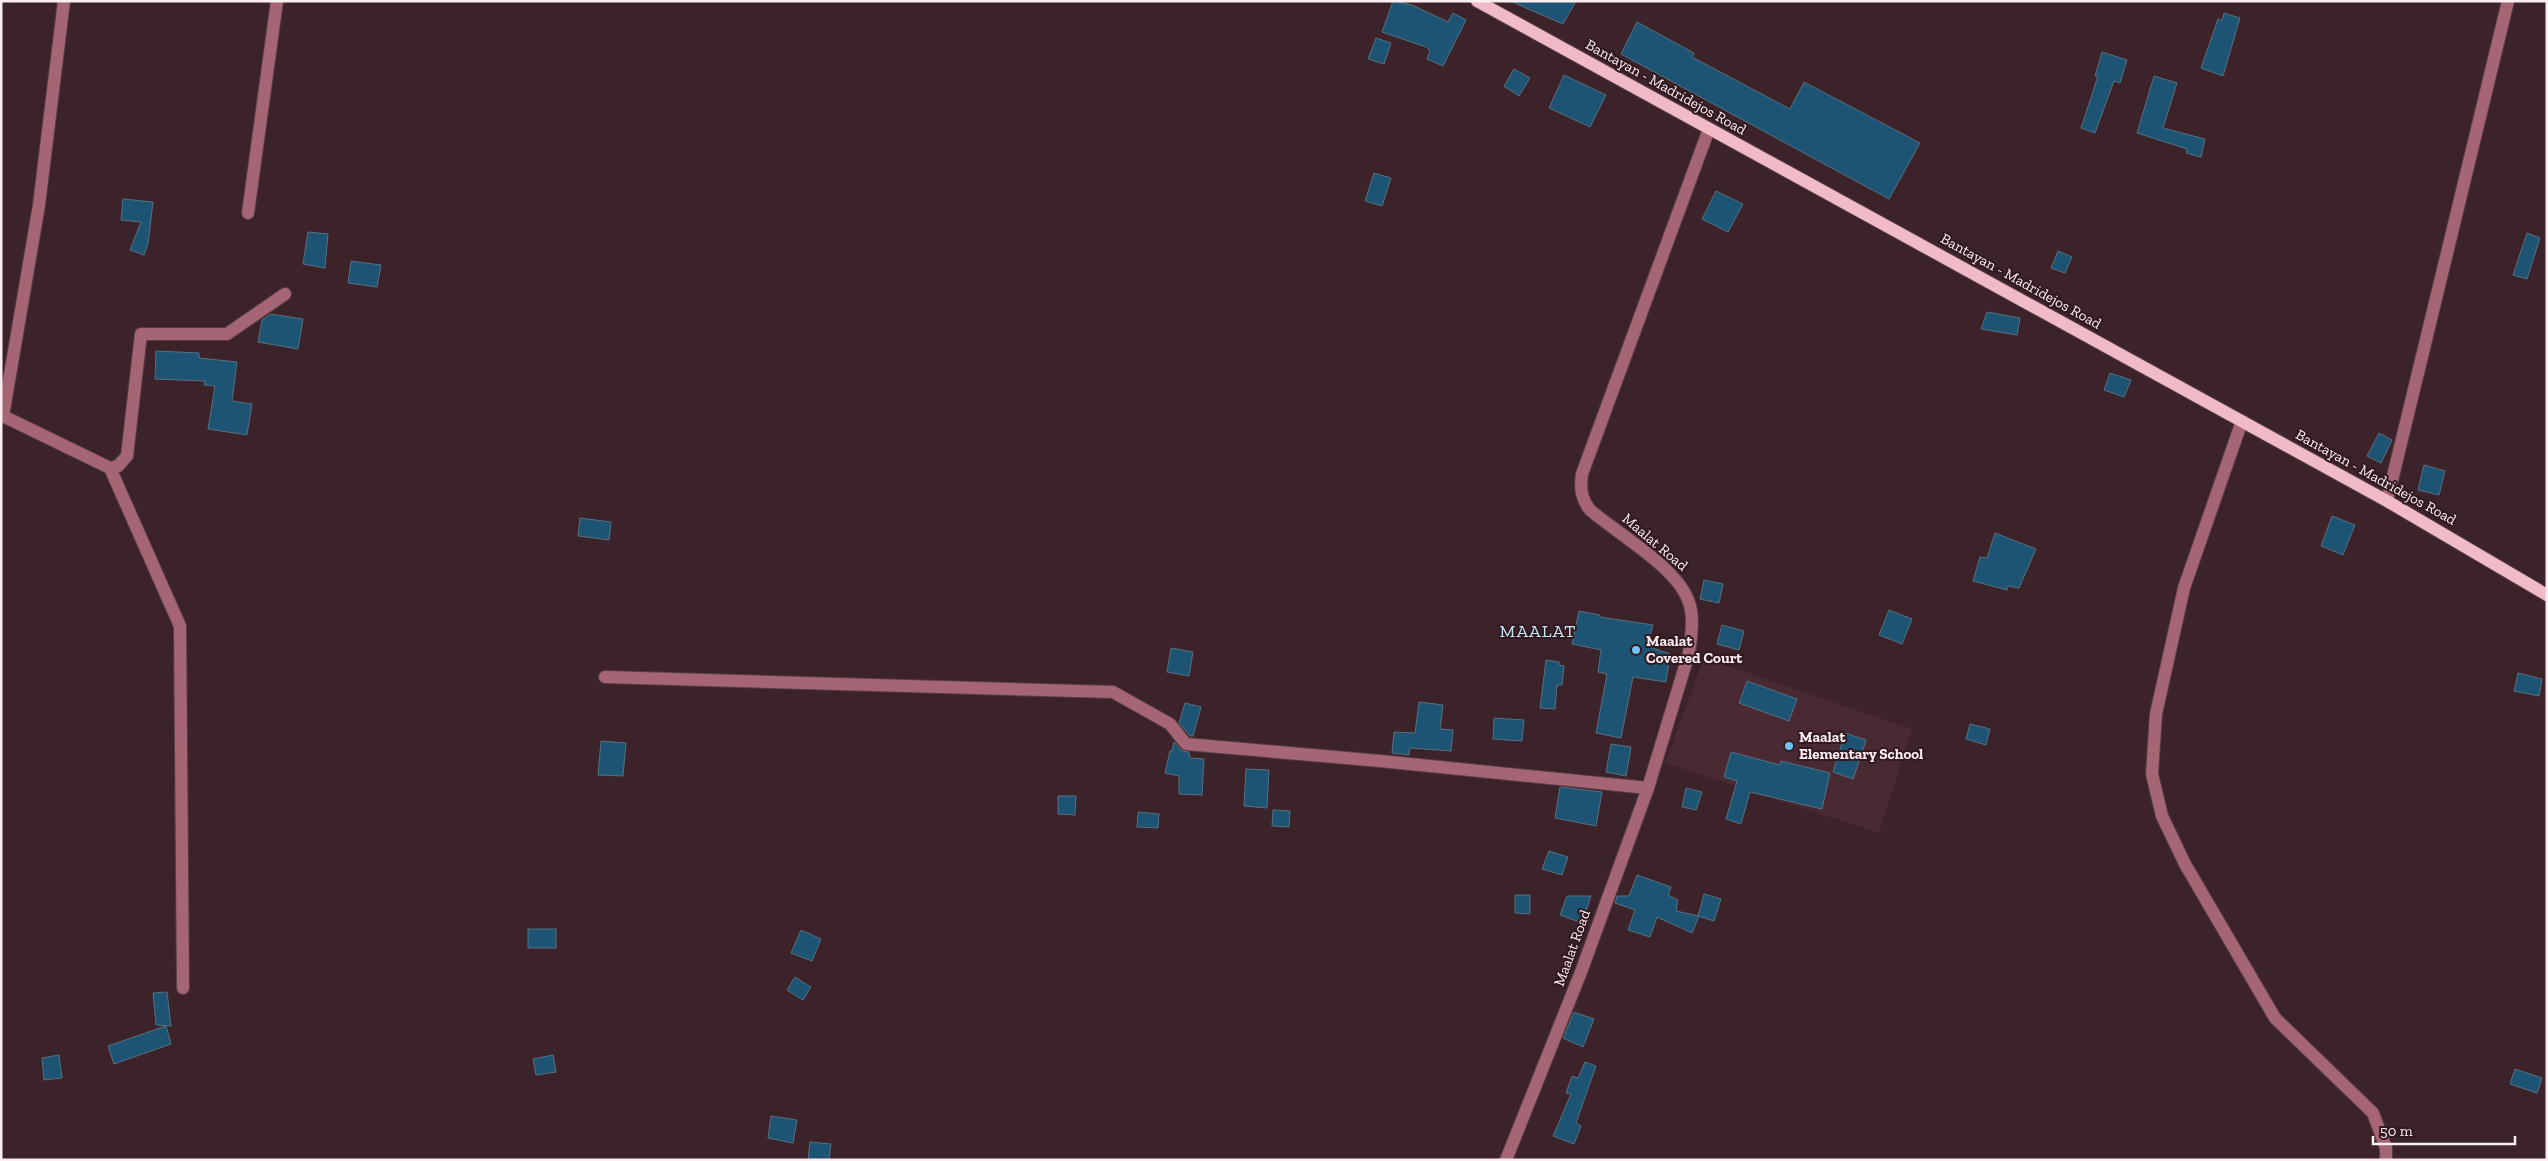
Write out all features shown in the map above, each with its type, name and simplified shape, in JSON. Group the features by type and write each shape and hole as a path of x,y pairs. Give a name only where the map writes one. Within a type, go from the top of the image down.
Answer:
{"main road":[{"name":"Bantayan - Madridejos Road","path":"1477,1 2387,501 2547,595"}],"street":[{"path":"64,1 39,205 3,416 110,468 118,466 126,456 141,334 227,334 285,294"},
{"path":"248,213 277,1"},
{"path":"2387,501 2508,1"},
{"name":"Maalat Road","path":"1506,1160 1581,972 1648,788 1689,654 1692,634 1689,602 1682,586 1670,572 1590,510 1582,500 1580,488 1582,474 1709,129"},
{"path":"2242,421 2184,588 2156,714 2152,774 2162,816 2185,864 2276,1018 2373,1114 2386,1148 2386,1160"},
{"path":"110,468 180,626 183,988"},
{"path":"605,677 1113,692 1170,724 1186,744 1648,788"}],"shaded area":[{"name":"Maalat Elementary School","path":"1704,658 1912,729 1879,833 1665,763"}],"building":[{"path":"1393,1 1412,5 1448,22 1453,13 1466,20 1443,66 1427,59 1430,51 1426,47 1382,32"},
{"path":"1510,1 1576,1 1563,24"},
{"path":"2224,13 2240,18 2223,76 2201,68 2218,19 2222,21"},
{"path":"1637,22 1694,53 1692,57 1790,109 1804,82 1920,143 1889,199 1621,54"},
{"path":"1376,38 1391,43 1384,64 1368,59"},
{"path":"2102,52 2127,60 2120,83 2114,81 2095,133 2081,128 2098,76 2095,76"},
{"path":"1514,69 1530,78 1519,96 1504,86"},
{"path":"1564,75 1606,95 1590,127 1549,108"},
{"path":"2154,76 2177,83 2163,128 2205,139 2201,157 2186,153 2187,149 2137,133"},
{"path":"1374,173 1391,178 1382,206 1365,201"},
{"path":"1716,191 1743,204 1728,232 1702,219"},
{"path":"123,199 153,202 148,244 144,255 130,250 141,222 121,220"},
{"path":"308,232 328,234 325,268 303,264"},
{"path":"2527,233 2540,238 2527,279 2513,275"},
{"path":"2058,251 2072,257 2065,273 2051,268"},
{"path":"351,261 381,265 377,287 348,283"},
{"path":"1987,312 2020,318 2017,335 1981,329"},
{"path":"271,314 303,319 298,349 258,342 262,320"},
{"path":"156,351 199,353 199,358 237,362 232,401 252,404 247,435 208,429 215,386 204,385 205,381 155,379"},
{"path":"2110,373 2131,380 2124,397 2104,390"},
{"path":"2379,433 2392,440 2381,463 2367,456"},
{"path":"2424,465 2445,471 2439,495 2418,490"},
{"path":"2332,516 2355,525 2343,555 2321,546"},
{"path":"580,518 611,522 609,540 578,536"},
{"path":"1995,533 2036,549 2019,588 2008,586 2007,590 1973,581 1980,557 1987,558"},
{"path":"1704,580 1723,584 1719,603 1700,599"},
{"path":"1889,610 1912,619 1902,644 1879,635"},
{"path":"1579,611 1600,615 1600,617 1653,625 1647,646 1670,654 1666,682 1633,677 1621,738 1596,733 1607,674 1598,672 1601,650 1572,644"},
{"path":"1722,625 1744,631 1739,650 1717,644"},
{"path":"1171,648 1193,652 1189,676 1167,672"},
{"path":"1546,660 1559,662 1559,665 1564,666 1562,685 1557,685 1555,709 1540,708"},
{"path":"2518,673 2542,679 2539,696 2514,691"},
{"path":"1747,681 1797,699 1789,721 1739,703"},
{"path":"1419,702 1443,705 1440,729 1453,730 1451,751 1410,748 1409,755 1392,753 1394,732 1415,733"},
{"path":"1185,703 1201,707 1193,736 1190,736 1179,723"},
{"path":"1494,718 1524,720 1522,741 1493,739"},
{"path":"1970,724 1990,729 1986,745 1966,739"},
{"path":"1845,733 1866,740 1853,779 1833,772"},
{"path":"601,741 626,743 623,776 598,775"},
{"path":"1174,742 1182,751 1189,752 1190,758 1204,759 1202,795 1179,794 1179,776 1165,773"},
{"path":"1611,744 1631,747 1626,776 1606,772"},
{"path":"1731,752 1780,765 1781,761 1830,773 1822,809 1750,792 1741,824 1726,819 1737,781 1724,777"},
{"path":"1246,769 1269,770 1267,808 1244,806"},
{"path":"1560,787 1602,792 1596,826 1555,818"},
{"path":"1686,788 1702,792 1696,810 1682,807"},
{"path":"1058,796 1076,796 1075,815 1058,814"},
{"path":"1273,810 1290,811 1289,827 1272,826"},
{"path":"1138,812 1159,814 1158,828 1137,827"},
{"path":"1549,851 1568,857 1562,875 1542,869"},
{"path":"1637,875 1671,887 1668,895 1678,900 1676,911 1699,916 1692,933 1657,917 1650,937 1628,930 1635,910 1615,903 1617,896 1629,896"},
{"path":"1704,894 1721,899 1714,921 1698,916"},
{"path":"1515,895 1530,895 1530,914 1515,913"},
{"path":"1567,896 1591,896 1582,923 1560,915"},
{"path":"528,929 556,929 556,948 528,948"},
{"path":"801,930 821,939 812,961 791,953"},
{"path":"795,977 811,987 803,1000 787,990"},
{"path":"167,992 171,1026 156,1025 153,993"},
{"path":"1574,1012 1594,1019 1583,1047 1563,1038"},
{"path":"166,1026 171,1044 114,1064 108,1046"},
{"path":"59,1055 62,1078 44,1080 42,1058"},
{"path":"553,1055 556,1072 536,1075 533,1059"},
{"path":"1585,1062 1596,1066 1576,1123 1581,1126 1574,1144 1553,1136 1571,1094 1566,1093 1572,1076 1578,1078"},
{"path":"2515,1069 2542,1078 2537,1093 2510,1084"},
{"path":"771,1116 797,1120 793,1143 768,1138"},
{"path":"810,1142 831,1144 829,1160 808,1160"}],"place":[{"name":"Maalat Covered Court","path":"1636,650"},
{"name":"Maalat Elementary School","path":"1789,746"}],"district":[{"name":"MAALAT","path":"1538,631"}]}
